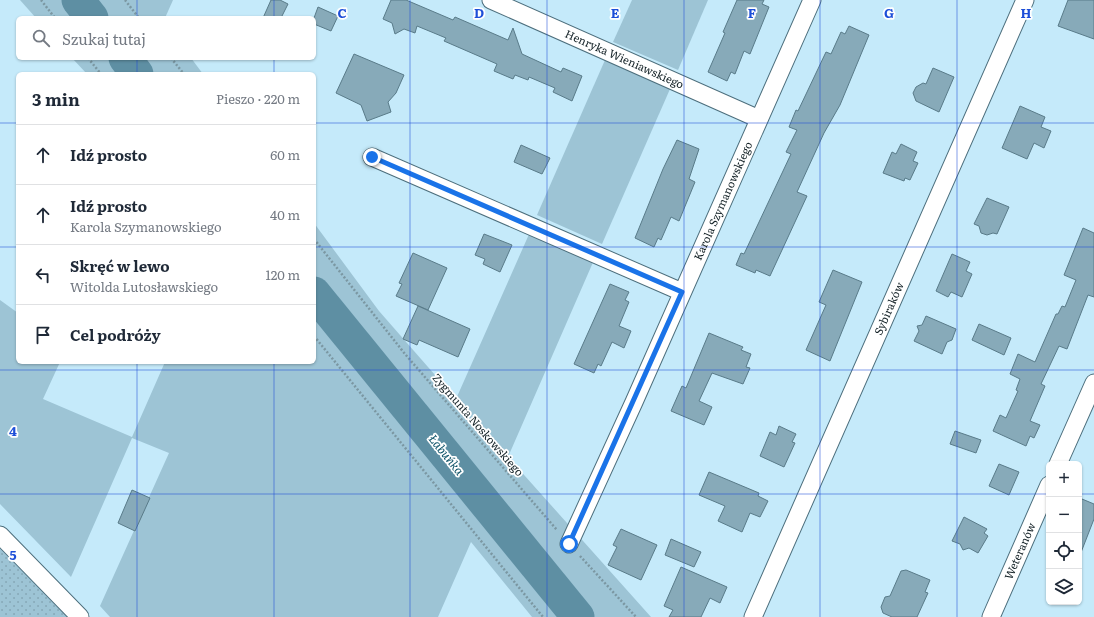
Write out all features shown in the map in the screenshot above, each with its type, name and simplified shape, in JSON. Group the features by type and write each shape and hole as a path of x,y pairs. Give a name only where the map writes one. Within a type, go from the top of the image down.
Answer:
{"street":[{"name":"Henryka Wieniawskiego","path":"490,0 759,119"},
{"name":"Karola Szymanowskiego","path":"569,544 634,402 812,0"},
{"name":"Sybiraków","path":"753,617 1025,0"},
{"path":"372,157 682,292"},
{"path":"1059,461 1094,383"},
{"name":"Weteranów","path":"991,617 1046,492"},
{"path":"0,535 80,617"}],"path":[{"path":"41,0 54,16"},
{"path":"125,0 137,16"},
{"path":"90,60 99,72"},
{"path":"173,60 182,72"},
{"name":"Zygmunta Noskowskiego","path":"316,242 405,354 569,544 636,617"},
{"path":"316,338 543,617"}],"shaded area":[{"path":"20,0 173,0 166,16 34,16"},
{"path":"632,0 708,0 678,70 613,42"},
{"path":"74,60 192,60 202,72 85,72"},
{"path":"605,60 670,89 602,244 537,215"},
{"path":"316,226 379,311 456,399 530,232 594,260 508,457 651,617 532,617 471,542 438,617 110,617 100,606 169,453 132,438 71,577 0,504 0,300 16,312 16,364 59,364 43,399 132,437 164,364 316,364"},
{"path":"0,546 71,617 0,617"}],"building":[{"path":"271,0 280,0 288,4 282,16 264,16"},
{"path":"391,0 406,0 453,20 455,17 508,40 513,28 522,54 561,72 563,68 582,76 572,101 553,92 555,88 529,77 528,80 515,75 513,79 494,71 497,64 444,41 446,38 417,26 415,33 404,29 395,34 392,23 383,19"},
{"path":"737,0 764,0 762,4 769,7 750,54 744,51 735,74 731,72 727,81 708,72"},
{"path":"1068,0 1094,0 1094,39 1058,26"},
{"path":"318,7 338,16 331,31 316,25 316,16 315,16"},
{"path":"849,26 869,35 840,105 824,133 797,192 807,196 770,276 756,270 755,273 736,265 741,253 744,254 791,154 786,152 797,130 789,127 796,110 798,111 826,52 831,54 841,32 845,34"},
{"path":"354,54 404,75 396,93 388,102 391,112 367,121 361,105 336,93"},
{"path":"933,68 954,77 939,112 916,101 913,93 916,87 923,83 926,84"},
{"path":"1020,106 1045,117 1041,127 1051,131 1044,148 1034,143 1027,159 1002,148"},
{"path":"677,140 699,149 689,179 695,182 679,221 671,217 661,240 658,238 654,247 635,238 663,169"},
{"path":"901,144 917,152 913,161 918,163 910,180 905,178 904,181 883,173 892,152 896,154"},
{"path":"521,145 550,158 542,174 514,162"},
{"path":"987,198 1009,207 997,234 993,233 987,235 981,233 979,226 974,224"},
{"path":"1083,228 1094,233 1094,297 1088,295 1067,349 1059,346 1041,384 1045,386 1030,421 1040,425 1034,438 1030,436 1026,446 993,431 1000,415 1006,418 1018,391 1016,390 1020,379 1010,374 1018,354 1035,362 1056,314 1058,314 1062,306 1065,307 1076,280 1064,275"},
{"path":"484,234 512,245 500,272 483,264 485,259 475,255"},
{"path":"413,253 447,268 428,310 396,296 402,284 399,283"},
{"path":"952,254 970,262 966,271 972,274 962,297 951,292 948,297 936,291"},
{"path":"833,270 862,282 830,361 806,350 826,305 819,302"},
{"path":"610,284 629,292 625,300 629,302 619,326 631,331 624,348 612,342 601,366 598,364 594,373 574,364"},
{"path":"418,306 470,329 458,357 419,340 417,345 403,339"},
{"path":"926,316 956,329 952,340 947,342 942,354 914,341 919,331 917,326 922,325"},
{"path":"979,324 1011,338 1004,355 972,340"},
{"path":"709,333 743,347 741,350 751,354 746,367 750,368 743,384 712,373 699,401 712,407 704,425 671,411 682,386 686,388"},
{"path":"779,426 796,434 792,442 795,443 784,467 760,456 770,432 776,435"},
{"path":"955,431 981,440 976,453 950,444"},
{"path":"999,464 1019,472 1009,495 989,486"},
{"path":"709,472 759,493 758,496 768,501 760,517 750,513 742,532 718,521 725,506 699,495"},
{"path":"132,490 150,498 135,531 118,523"},
{"path":"1082,499 1094,504 1094,519 1082,550"},
{"path":"964,517 987,529 984,533 988,536 978,553 969,548 963,550 960,544 952,541"},
{"path":"621,529 657,545 641,580 608,565 617,547 613,545"},
{"path":"671,539 701,552 694,567 665,555"},
{"path":"681,567 727,587 720,603 710,598 701,617 669,617 673,610 664,606"},
{"path":"906,570 930,580 925,592 928,593 917,617 892,617 883,613 881,607 885,597 890,596 901,571"}],"waterway":[{"name":"Łabuńka","path":"78,0 90,16"},
{"name":"Łabuńka","path":"126,60 136,72"},
{"name":"Łabuńka","path":"316,295 578,617"}],"route":[{"path":"372,157 682,292 634,402 569,544"}]}
